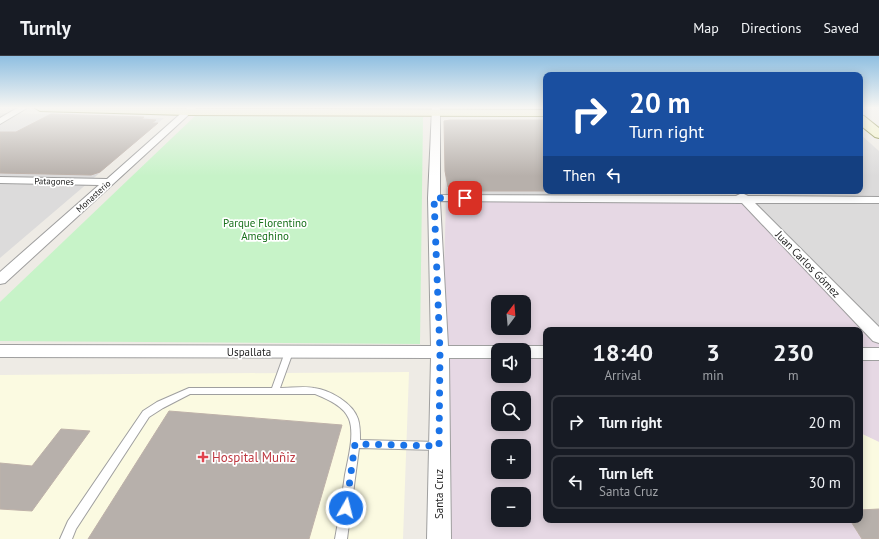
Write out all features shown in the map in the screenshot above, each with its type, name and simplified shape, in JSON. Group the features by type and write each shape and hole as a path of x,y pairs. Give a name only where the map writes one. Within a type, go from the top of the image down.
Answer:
{"street":[{"name":"Monasterio","path":"0,280 167,131"},
{"name":"Santa Cruz","path":"436,131 434,198 440,352 439,539"},
{"name":"Patagones","path":"0,180 108,182"},
{"path":"434,198 741,195 879,200"},
{"name":"Juan Carlos Gómez","path":"741,195 879,337"},
{"name":"Uspallata","path":"0,351 491,352"},
{"path":"531,352 543,352"},
{"path":"863,354 879,354"}],"lane":[{"path":"275,391 289,352"},
{"path":"66,539 72,525 146,414 160,405 189,391 315,391 330,396 343,404 353,417 355,444 342,539"},
{"path":"355,444 439,446"}],"shaded area":[{"path":"0,131 149,131 0,258"},
{"path":"444,131 543,131 543,194 863,194 863,137 879,151 879,342 742,201 446,199"},
{"path":"446,199 742,201 879,342 879,442 863,434 863,327 543,327 543,523 852,523 862,539 437,539"},
{"name":"Hospital Muñiz","path":"409,372 403,539 0,539 0,375"},
{"path":"863,434 879,442 879,539 862,539 852,523 863,523"}],"green space":[{"name":"Parque Florentino Ameghino","path":"180,131 423,131 420,344 0,341 0,302"}],"building":[{"path":"19,131 149,131 100,172 91,175 0,173 0,132 16,132"},
{"path":"444,131 543,131 543,191 456,191 448,187 445,171"},
{"path":"169,411 342,425 309,539 88,539"},
{"path":"61,429 90,431 32,511 0,509 0,463 32,466"},
{"path":"879,509 879,539 862,539 852,523 863,523 863,510"}],"place":[{"name":"Hospital Muñiz","path":"203,457"}],"route":[{"path":"346,508 355,444 439,446 440,352 434,198 465,198"}]}
